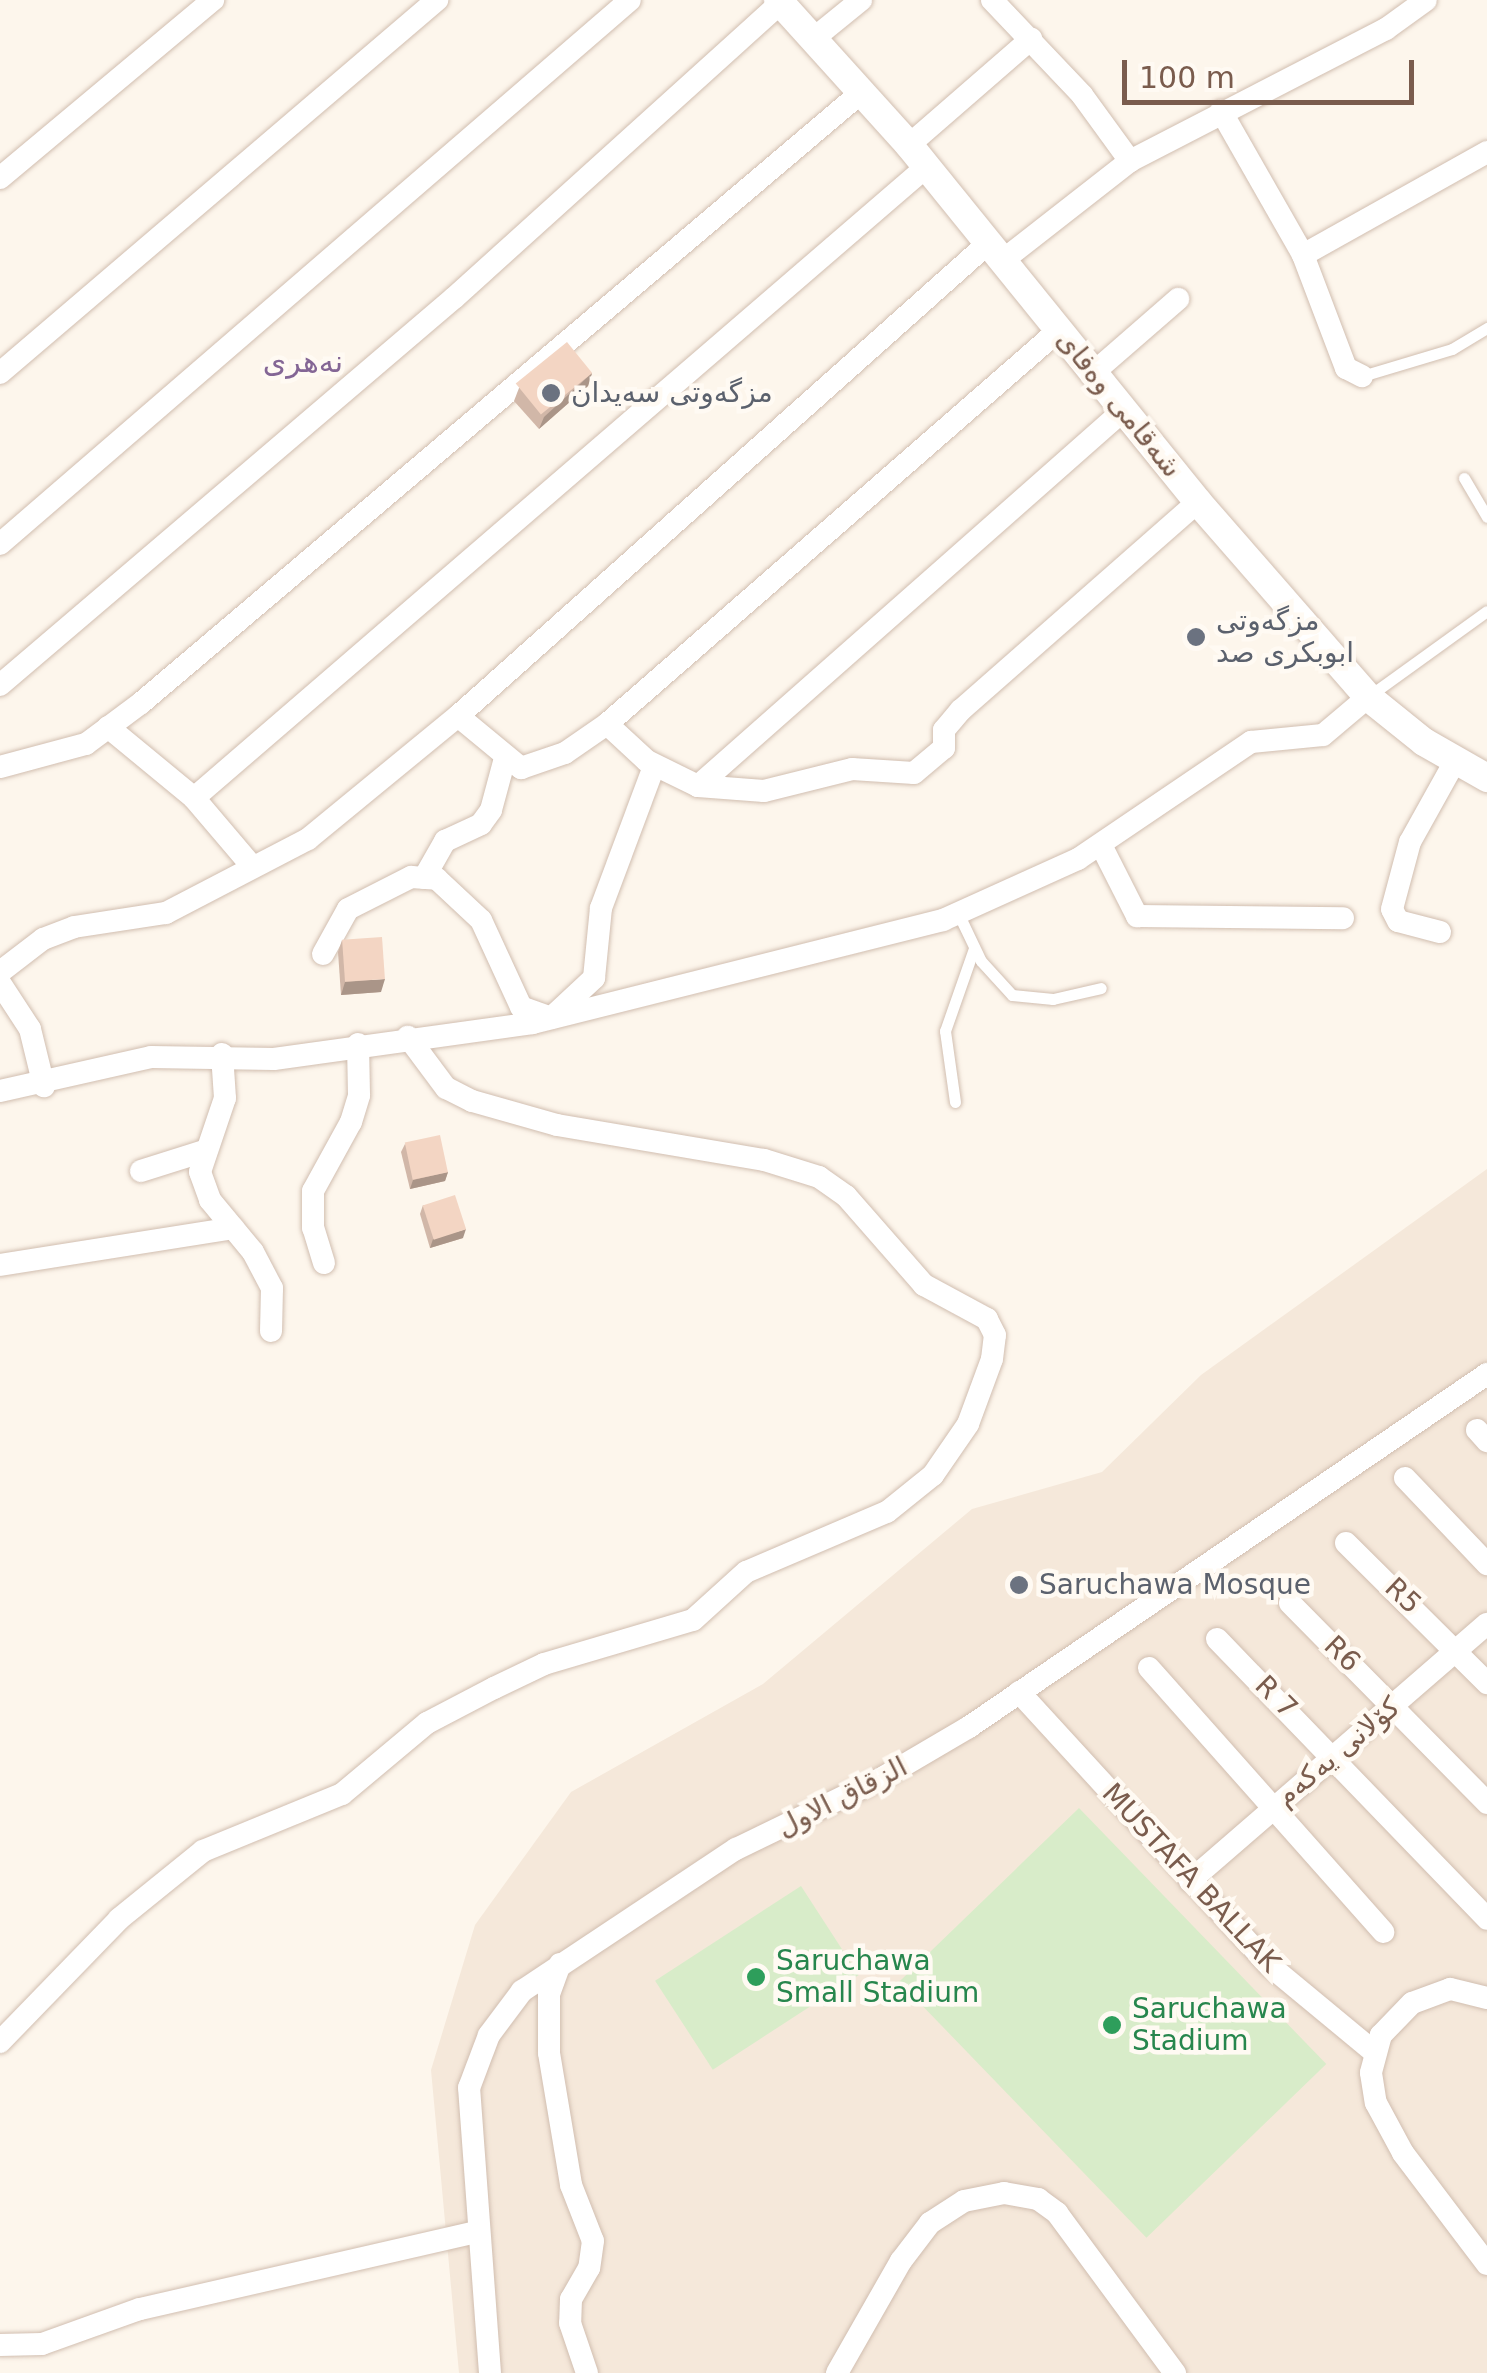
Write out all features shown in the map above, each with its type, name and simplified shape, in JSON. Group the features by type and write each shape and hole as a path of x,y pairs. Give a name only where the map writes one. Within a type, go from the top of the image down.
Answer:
{"street":[{"path":"0,178 213,0"},
{"path":"0,374 437,0"},
{"path":"0,544 630,0"},
{"path":"812,39 861,0"},
{"path":"992,0 1031,38 1130,161"},
{"path":"0,972 43,940 74,927 166,913 251,865 308,840 458,716 994,253 1130,161 1221,110 1386,29 1426,0"},
{"path":"0,685 454,298 779,2"},
{"name":"شەقامی وەفای","path":"779,2 858,96 917,157 1198,502 1368,697 1454,761 1487,778"},
{"path":"194,798 917,157 1031,38"},
{"path":"0,767 86,744 108,727 858,96"},
{"path":"1221,110 1303,255 1346,368 1362,376"},
{"path":"1303,255 1487,152"},
{"path":"1092,373 1178,299"},
{"path":"458,716 521,768 538,764 607,724 1059,330"},
{"path":"698,786 1125,409"},
{"path":"607,724 654,766 698,786 764,791 852,769 914,773 944,748 944,730 961,710 1198,502"},
{"path":"0,1091 44,1086 151,1056 222,1054 274,1059 551,1018 958,913 1101,845 1250,742 1323,735 1368,697"},
{"path":"108,727 194,798 251,865"},
{"path":"424,878 445,841 481,824 491,810 505,758"},
{"path":"1440,932 1402,923 1392,909 1410,842 1454,761"},
{"path":"551,1018 594,978 601,908 654,766"},
{"path":"1101,845 1137,916 1343,918"},
{"path":"323,954 348,908 411,877 424,878 462,896 481,920 522,1008 551,1018"},
{"path":"0,983 30,1030 44,1086"},
{"path":"0,2042 119,1919 203,1851 342,1794 427,1723 494,1688 544,1664 693,1620 746,1572 887,1512 933,1475 968,1424 992,1359 995,1335 987,1319 924,1285 846,1196 820,1177 764,1160 557,1125 472,1102 446,1088 408,1037"},
{"path":"324,1264 312,1228 313,1191 351,1122 359,1096 358,1044"},
{"path":"222,1054 226,1098 219,1126 204,1151 200,1172 210,1200 272,1288 271,1331"},
{"path":"142,1171 204,1151"},
{"path":"0,1265 233,1228"},
{"name":"الزقاق الاول","path":"490,2373 476,2232 470,2088 478,2061 504,2012 560,1964 736,1849 913,1761 1487,1374"},
{"path":"1405,1478 1487,1564"},
{"name":"R5","path":"1346,1544 1460,1650 1487,1683"},
{"name":"R6","path":"1290,1603 1395,1705 1487,1804"},
{"name":"کۆلانی یەکەم","path":"1190,1881 1487,1624"},
{"name":"R 7","path":"1218,1639 1334,1755 1487,1919"},
{"path":"1150,1668 1383,1932"},
{"name":"MUSTAFA BALLAK","path":"1019,1692 1269,1965 1374,2052"},
{"path":"560,1964 549,1994 549,2053 571,2185 592,2241 590,2268 570,2300 570,2324 588,2373"},
{"path":"1487,1998 1464,1989 1424,1997 1393,2020 1374,2052 1371,2083 1380,2113 1487,2264"},
{"path":"837,2373 901,2261 930,2223 964,2201 1016,2193 1057,2213 1175,2373"},
{"path":"0,2345 42,2344 140,2310 476,2232"}],"lane":[{"path":"1362,376 1452,349 1487,328"},
{"path":"1464,478 1487,517"},
{"path":"1368,697 1487,612"},
{"path":"958,913 974,948 1000,987 1024,999 1102,988"},
{"path":"955,1102 945,1031 974,948"}],"shaded area":[{"path":"1487,1169 1487,2373 459,2373 431,2070 475,1925 571,1792 763,1684 972,1509 1102,1472 1201,1375"}],"green space":[{"name":"Saruchawa Stadium","path":"1079,1808 1326,2064 1146,2238 899,1982"},
{"name":"Saruchawa Small Stadium","path":"801,1886 859,1975 713,2070 655,1981"}],"building":[{"name":"مزگەوتی سەیدان","path":"567,342 592,373 541,415 516,384"},
{"path":"382,937 385,979 345,982 342,940"},
{"path":"440,1135 448,1172 413,1180 405,1142"},
{"path":"455,1195 466,1229 434,1240 423,1206"}],"place":[{"name":"مزگەوتی سەیدان","path":"551,393"},
{"name":"مزگەوتی ابوبکری صد","path":"1196,637"},
{"name":"Saruchawa Mosque","path":"1019,1585"},
{"name":"Saruchawa Small Stadium","path":"756,1977"},
{"name":"Saruchawa Stadium","path":"1112,2025"}],"district":[{"name":"نەھری","path":"303,362"}]}
